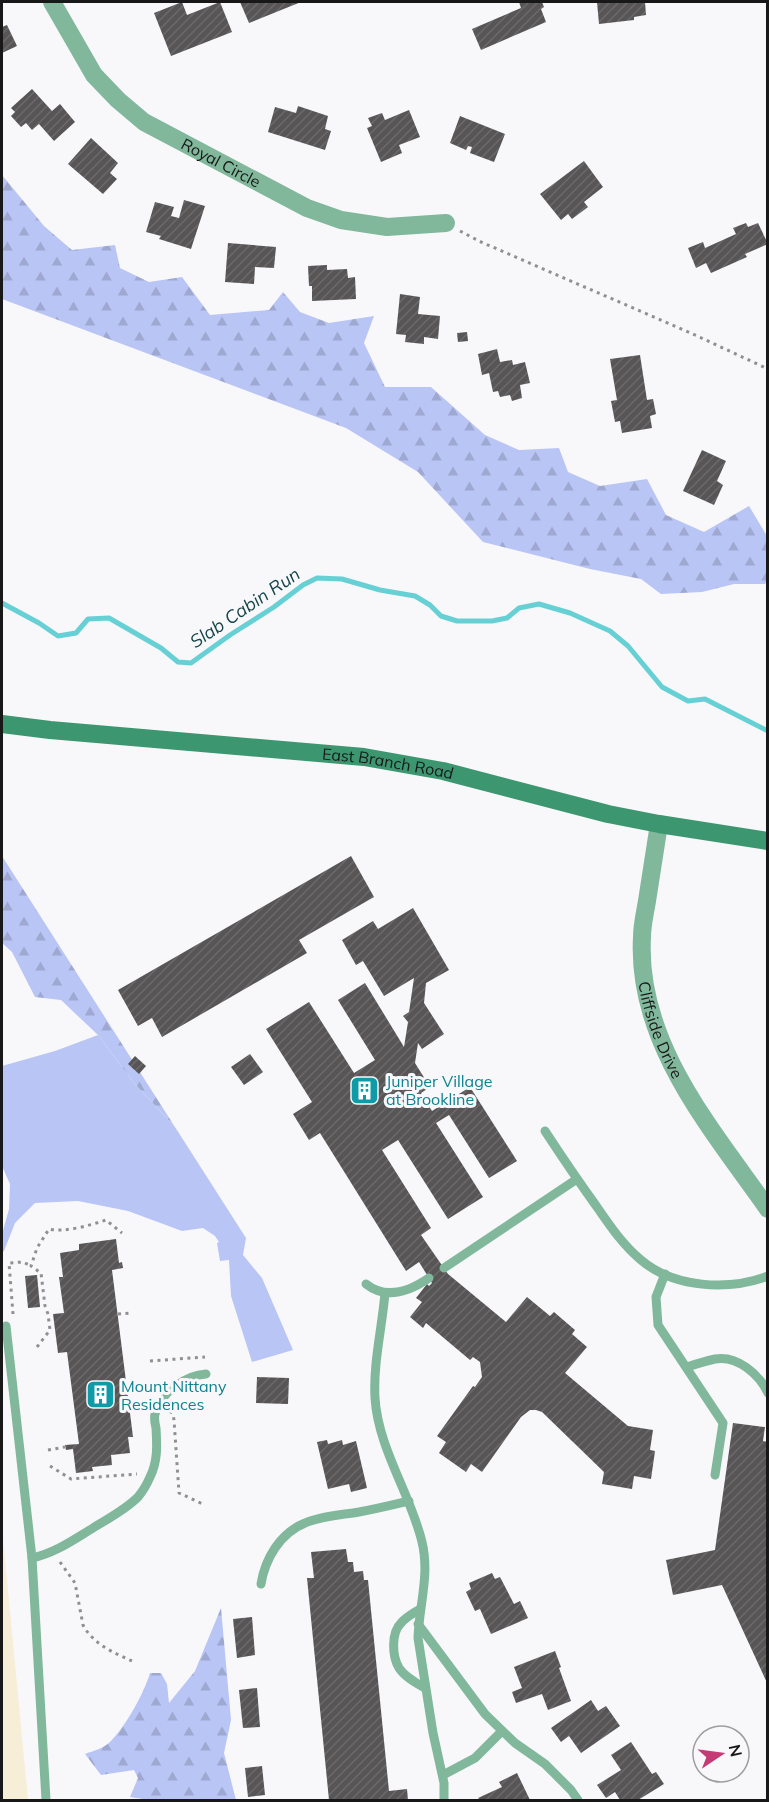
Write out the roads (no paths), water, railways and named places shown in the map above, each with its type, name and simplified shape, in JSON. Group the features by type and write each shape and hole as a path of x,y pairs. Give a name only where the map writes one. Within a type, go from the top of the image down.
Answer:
{"main road":[{"name":"East Branch Road","path":"2,724 364,757 443,771 608,814 768,841"}],"street":[{"name":"Royal Circle","path":"52,2 94,75 144,122 307,208 341,220 387,227 446,223"},
{"name":"Cliffside Drive","path":"659,824 642,936 642,962 647,999 659,1036 675,1070 724,1147 768,1209"}],"lane":[{"path":"545,1131 620,1239 641,1260 665,1274 712,1286 768,1276"},
{"path":"444,1268 577,1179"},
{"path":"665,1274 656,1297 658,1325 723,1423 715,1475"},
{"path":"366,1284 385,1293 412,1288 429,1278"},
{"path":"385,1293 375,1399 384,1439 409,1501 425,1559 425,1589 418,1624 419,1647 433,1733 443,1775 444,1800"},
{"path":"6,1326 32,1558 46,1800"},
{"path":"687,1367 716,1359 729,1359 756,1374 768,1393"},
{"path":"32,1558 60,1549 122,1510 139,1496 149,1480 156,1458 155,1414 161,1402 171,1390 191,1376 206,1374"},
{"path":"261,1584 270,1554 292,1530 303,1523 409,1501"},
{"path":"420,1609 401,1622 395,1632 394,1641 399,1668 425,1688"},
{"path":"418,1624 485,1714 514,1743 545,1764 578,1800"},
{"path":"443,1775 475,1758 502,1731"}],"waterway":[{"name":"Slab Cabin Run","path":"2,603 58,636 76,633 88,619 109,618 161,648 178,662 191,663 303,585 317,578 342,579 380,590 415,596 430,605 441,616 457,621 492,621 507,618 519,608 539,604 570,613 610,631 628,646 662,687 688,701 705,699 768,731"}],"place":[{"name":"Juniper Village at Brookline","path":"365,1090"},
{"name":"Mount Nittany Residences","path":"100,1395"}]}
